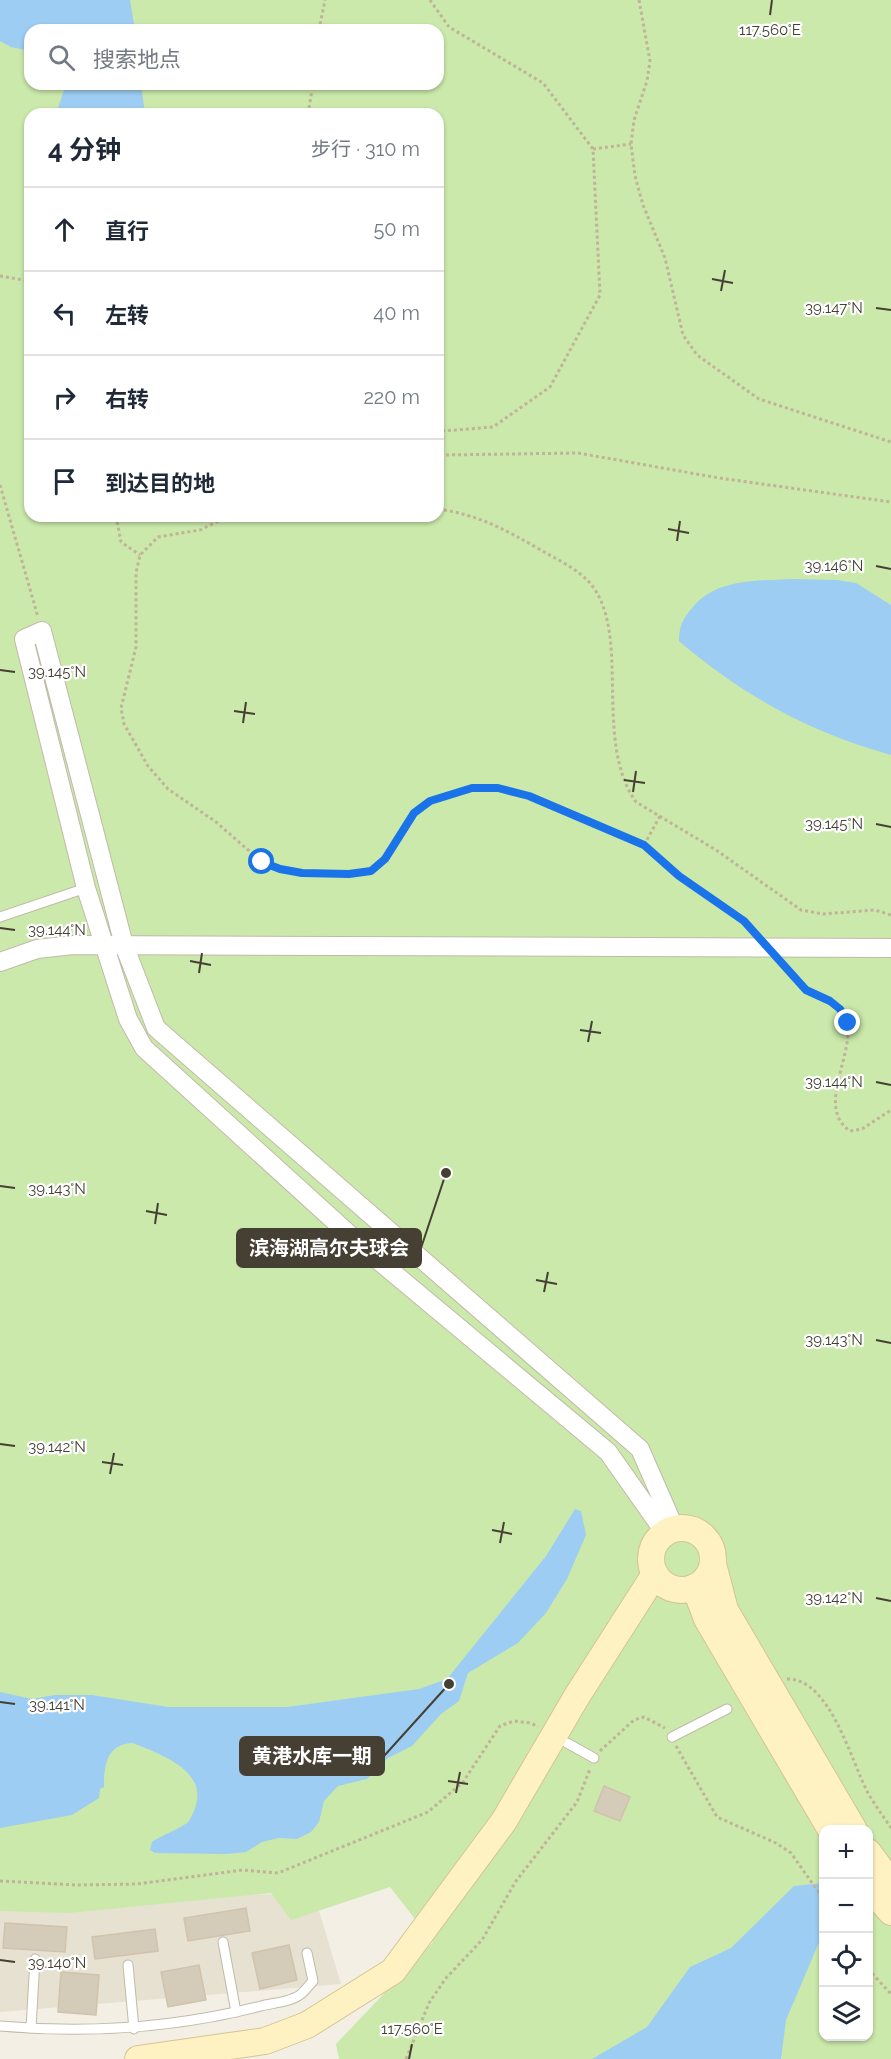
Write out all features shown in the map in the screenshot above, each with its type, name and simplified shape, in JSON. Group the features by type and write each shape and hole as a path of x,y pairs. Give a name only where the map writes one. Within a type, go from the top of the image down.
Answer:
{"street":[{"path":"42,631 123,945 156,1028 640,1449 670,1531 608,1452 373,1256 144,1048 128,1019 86,888 24,639 42,631"},
{"path":"0,962 37,949 104,944 891,948"},
{"path":"713,1564 710,1574 695,1587 677,1589 668,1587 655,1574 651,1556 653,1547 670,1531 685,1528 704,1536 713,1554 713,1564 725,1610 851,1825"},
{"path":"138,2059 233,2053 307,2025 393,1971 504,1821 583,1687 648,1581 655,1574"},
{"path":"695,1587 708,1618 828,1825"},
{"path":"873,1859 891,1883"},
{"path":"873,1892 891,1912"}],"lane":[{"path":"0,917 86,888"},
{"path":"672,1737 727,1709"},
{"path":"567,1743 594,1758"},
{"path":"223,1942 236,2012"},
{"path":"0,2026 134,2029 169,2025 236,2012 299,1996 313,1981 307,1953"},
{"path":"31,2028 35,1959"},
{"path":"128,1965 134,2029"}],"path":[{"path":"320,24 325,0"},
{"path":"430,0 449,27 543,83 593,149 600,295 550,387 493,428 444,431"},
{"path":"639,0 650,61 647,81 634,120 631,144 635,176 643,205 665,258 682,335 697,355 759,399 891,442"},
{"path":"309,108 312,90"},
{"path":"593,149 631,144"},
{"path":"0,276 24,280"},
{"path":"444,455 578,453 719,478 891,502"},
{"path":"0,485 42,631"},
{"path":"444,510 464,513 492,522 567,565 589,582 609,622 617,759 627,790 636,802 716,850 801,910 823,914 875,910 891,915"},
{"path":"117,522 121,542 140,555"},
{"path":"217,522 200,530 158,537 140,555 136,573 136,647 121,708 124,724 148,766 168,789 216,822 262,862 280,869 302,873 349,874 371,871 385,859 414,813 430,801 472,788 498,788 529,796 644,845 679,876 744,921 806,990 830,1001 840,1009 848,1023 849,1040 834,1111 840,1124 850,1131 862,1129 891,1110"},
{"path":"644,845 660,816"},
{"path":"781,1682 799,1679 813,1688 836,1721 868,1793 891,1828"},
{"path":"406,2059 429,2003 446,1978 482,1940 516,1881 577,1802 594,1758 610,1739 634,1720 644,1716 657,1722 672,1737 677,1752 717,1817 776,1843 790,1853 819,1893"},
{"path":"0,1881 77,1885 137,1884 243,1870 278,1873 428,1812 463,1782 500,1726 514,1721 531,1723 539,1728"},
{"path":"873,1974 891,1994"}],"shaded area":[{"path":"314,1894 341,1984 0,2012 0,1897"}],"green space":[{"path":"0,0 891,0 891,2059 339,2059 336,2044 433,1942 390,1887 291,1920 271,1893 69,1913 0,1911"}],"water":[{"path":"0,0 130,0 134,24 24,24 24,50 11,47 0,41"},
{"path":"64,90 142,90 144,108 58,108"},
{"path":"793,579 856,583 891,605 891,755 833,735 779,710 728,679 679,641 682,622 693,607 714,591 752,581"},
{"path":"575,1509 581,1511 586,1535 567,1579 546,1613 518,1643 468,1673 459,1701 441,1714 412,1746 388,1758 367,1779 338,1786 324,1801 319,1822 311,1832 297,1839 279,1838 262,1842 246,1852 155,1853 150,1850 152,1842 188,1822 194,1812 197,1789 192,1779 176,1763 133,1743 117,1747 108,1758 104,1787 100,1789 99,1798 72,1815 0,1828 0,1692 32,1699 55,1695 92,1695 168,1707 287,1707 419,1689 447,1679 546,1556"},
{"path":"819,1883 819,1942 786,2020 781,2059 592,2059 647,2027 690,1967 731,1948 794,1886"}],"building":[{"path":"604,1786 630,1797 620,1821 594,1811"},
{"path":"246,1908 250,1931 188,1941 184,1918"},
{"path":"5,1923 67,1927 65,1952 3,1948"},
{"path":"155,1929 158,1951 95,1959 92,1937"},
{"path":"289,1945 297,1980 260,1989 252,1953"},
{"path":"199,1965 206,2000 168,2007 161,1972"},
{"path":"61,1972 99,1975 96,2015 58,2012"}],"place":[{"name":"滨海湖高尔夫球会","path":"446,1173"},
{"name":"黄港水库一期","path":"449,1684"}],"route":[{"path":"262,862 280,869 302,873 349,874 371,871 385,859 414,813 430,801 472,788 498,788 529,796 644,845 679,876 744,921 806,990 830,1001 840,1009 848,1023"}]}
